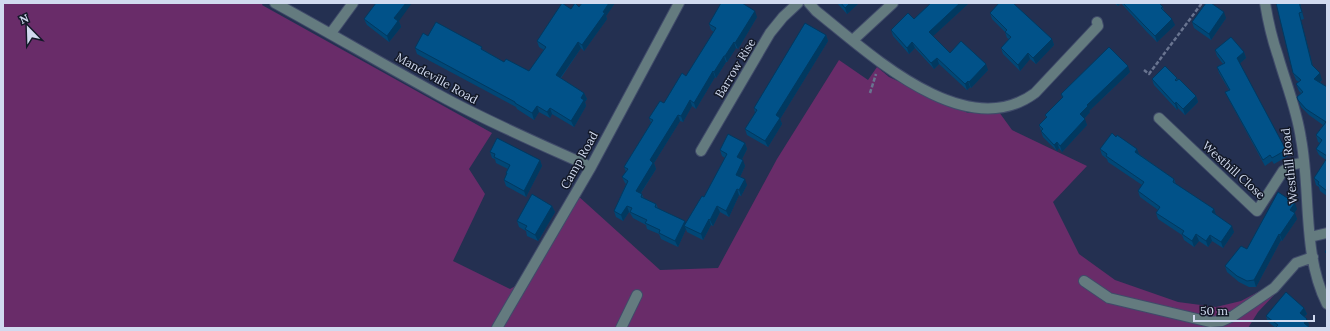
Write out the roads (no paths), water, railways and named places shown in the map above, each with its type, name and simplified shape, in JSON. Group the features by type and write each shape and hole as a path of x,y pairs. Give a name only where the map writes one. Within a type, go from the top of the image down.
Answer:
{"street":[{"name":"Mandeville Road","path":"275,3 440,95 485,118 591,167"},
{"path":"331,33 353,3"},
{"name":"Camp Road","path":"497,328 591,167 679,3"},
{"name":"Barrow Rise","path":"701,151 770,33 783,17 798,3"},
{"path":"808,3 880,62 911,83 960,105 982,109 1005,108 1027,99 1035,93 1098,26 1097,22"},
{"path":"853,40 892,3"},
{"name":"Westhill Road","path":"1264,3 1271,35 1298,123 1304,162 1306,197 1313,257 1318,281 1327,304"},
{"name":"Westhill Close","path":"1159,118 1257,211 1283,171 1292,165 1304,162"},
{"path":"1310,237 1327,233"},
{"path":"1084,281 1109,298 1210,322 1233,316 1274,288 1296,263 1313,257"},
{"path":"621,328 637,295"}]}
